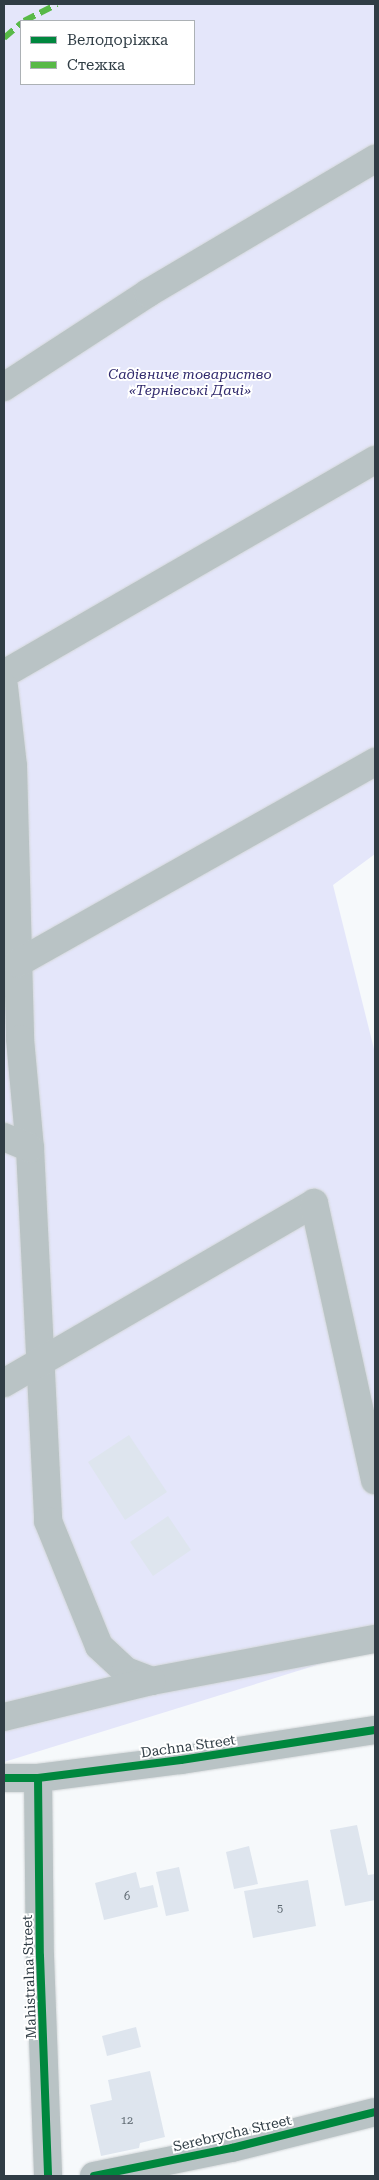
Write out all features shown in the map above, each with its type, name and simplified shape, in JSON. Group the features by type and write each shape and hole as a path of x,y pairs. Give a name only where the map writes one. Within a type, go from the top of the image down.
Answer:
{"street":[{"path":"4,387 148,293 375,160"},
{"path":"4,674 375,460"},
{"path":"4,687 13,766 20,1039 30,1148 48,1521 99,1646 126,1671 152,1681"},
{"path":"18,963 375,762"},
{"path":"4,1137 30,1148"},
{"path":"4,1383 314,1203 375,1480"},
{"path":"4,1718 152,1681 375,1639"},
{"name":"Dachna Street","path":"4,1778 38,1778 375,1730"},
{"name":"Mahistralna Street","path":"38,1778 40,1956 48,2176"},
{"name":"Serebrycha Street","path":"94,2176 232,2148 375,2112"}],"green space":[{"name":"Садівниче товариство «Тернівські Дачі»","path":"4,4 375,4 375,854 333,885 375,1053 375,1647 4,1762"}],"building":[{"path":"129,1435 167,1492 125,1520 88,1462"},
{"path":"168,1516 191,1550 153,1576 130,1542"},
{"path":"357,1825 368,1875 375,1874 375,1900 345,1906 330,1830"},
{"path":"249,1846 258,1884 234,1889 226,1852"},
{"path":"179,1867 189,1911 166,1916 156,1872"},
{"path":"136,1872 140,1888 153,1885 158,1907 104,1920 95,1883"},
{"path":"308,1880 316,1926 253,1938 244,1891"},
{"path":"136,2027 141,2047 107,2056 102,2036"},
{"path":"150,2071 165,2137 140,2143 139,2148 101,2156 90,2105 112,2100 108,2080"}],"marked path":[{"path":"26,20 57,4"},
{"path":"4,38 20,24"}],"cycle path":[{"path":"4,1778 38,1778 181,1760 375,1730"},
{"path":"38,1778 40,1956 48,2176"},
{"path":"94,2176 232,2148 375,2112"}]}
